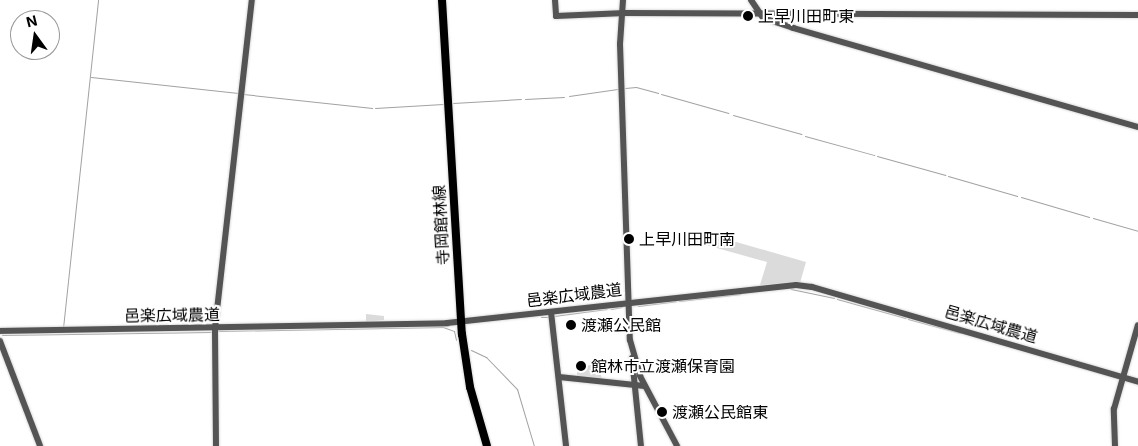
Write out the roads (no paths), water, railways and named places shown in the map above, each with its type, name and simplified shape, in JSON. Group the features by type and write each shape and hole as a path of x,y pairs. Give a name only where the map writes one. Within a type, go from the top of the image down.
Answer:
{"main road":[{"name":"寺岡館林線","path":"442,0 461,322 470,387 487,446"}],"street":[{"path":"216,446 215,328 252,0"},
{"path":"555,0 556,16 620,13 1138,15"},
{"path":"623,0 620,13 628,303 641,446"},
{"path":"752,0 760,14 767,19 830,40 1138,127"},
{"name":"邑楽広域農道","path":"0,331 461,322 777,286 803,286 1138,382"},
{"path":"551,312 566,446"},
{"path":"1115,446 1114,409 1138,324"},
{"path":"0,341 40,446"},
{"path":"632,351 645,386 677,446"},
{"path":"559,377 645,386"}],"waterway":[{"path":"63,328 98,0"},
{"path":"91,77 238,93"},
{"path":"625,88 636,87 658,93"},
{"path":"569,96 618,89"},
{"path":"243,94 372,108"},
{"path":"661,94 728,113"},
{"path":"525,99 564,97"},
{"path":"453,103 521,99"},
{"path":"375,108 443,104"},
{"path":"733,115 801,134"},
{"path":"805,136 874,155"},
{"path":"877,156 945,175"},
{"path":"948,176 1017,196"},
{"path":"1021,197 1089,217"},
{"path":"1093,218 1138,231"},
{"path":"791,289 834,298"},
{"path":"679,301 741,294"},
{"path":"837,299 905,318"},
{"path":"638,306 676,301"},
{"path":"611,309 622,307"},
{"path":"554,316 607,309"},
{"path":"541,317 548,317"},
{"path":"908,319 960,333"},
{"path":"218,331 443,327 454,331 456,340"},
{"path":"2,335 211,332"},
{"path":"471,350 486,357 517,389 534,446"}],"place":[{"name":"上早川田町東","path":"748,16"},
{"name":"上早川田町南","path":"629,239"},
{"name":"渡瀬公民館","path":"571,325"},
{"name":"館林市立渡瀬保育園","path":"581,366"},
{"name":"渡瀬公民館東","path":"662,412"}]}
